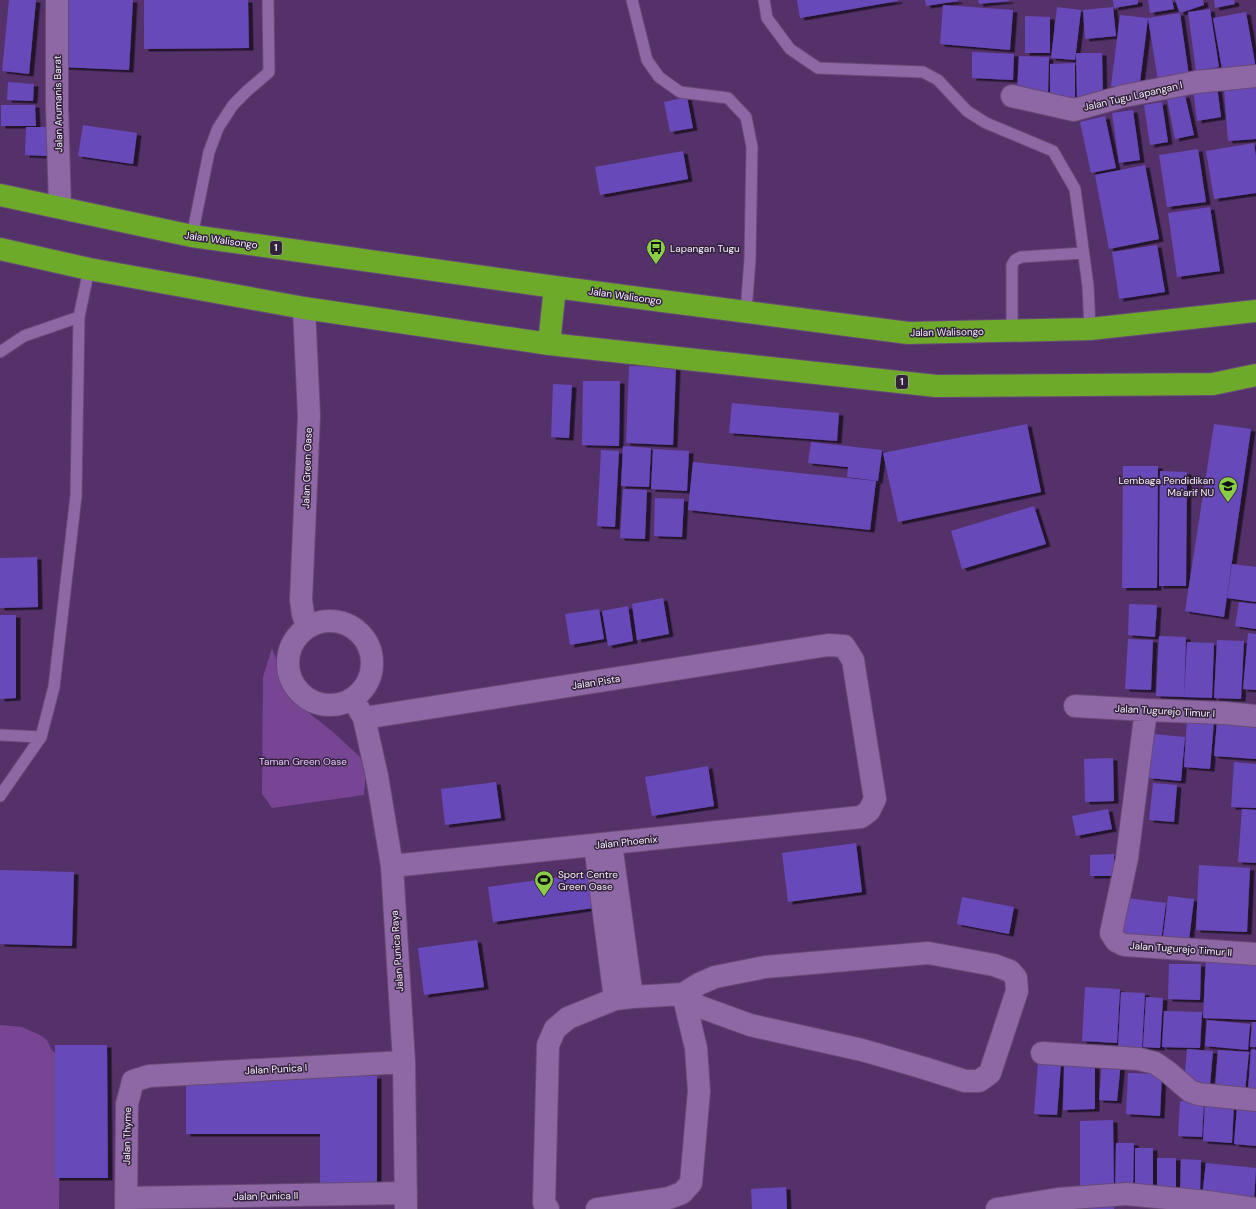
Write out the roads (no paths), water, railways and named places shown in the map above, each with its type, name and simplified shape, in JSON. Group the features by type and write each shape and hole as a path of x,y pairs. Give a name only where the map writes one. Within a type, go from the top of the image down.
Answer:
{"highway":[{"name":"Jalan Walisongo","path":"0,195 192,236 555,287 908,334 1090,329 1256,311"},
{"name":"1","path":"0,249 88,268 304,308 549,344 936,386 1213,384 1256,375"},
{"path":"549,344 555,287"}],"street":[{"name":"Jalan Arumanis Barat","path":"57,0 57,107 60,207"},
{"name":"Jalan Tugu Lapangan I","path":"1012,96 1074,110 1124,96 1196,82 1256,76"},
{"name":"Jalan Green Oase","path":"304,308 309,416 301,600 307,627"},
{"path":"323,621 340,621 355,628 367,640 373,656 372,673 365,688 353,700 337,705 320,705 305,698 293,686 288,670 288,653 295,638 307,627 323,621"},
{"name":"Jalan Pista","path":"364,718 828,645 844,646 853,660 875,800 869,811 861,817"},
{"name":"Jalan Punica Raya","path":"353,700 364,718 378,776 392,866 404,1062 406,1201"},
{"name":"Jalan Tugurejo Timur I","path":"1075,706 1225,713 1256,716"},
{"name":"Jalan Tugurejo Timur II","path":"1146,710 1127,858 1111,933 1116,941 1124,945 1256,954"},
{"name":"Jalan Phoenix","path":"392,866 861,817"},
{"path":"603,845 623,998"},
{"path":"548,1209 544,1203 548,1046 555,1029 568,1018 623,998 683,994 699,984 716,977 765,967 928,953 994,965 1010,971 1016,978 1017,991 990,1074 979,1081 965,1081 862,1050 750,1025 698,1006 683,994"},
{"path":"597,1209 669,1198 682,1193 691,1183 699,1090 696,1048 683,994"},
{"path":"1042,1053 1156,1063 1190,1090 1198,1094 1256,1100"},
{"name":"Jalan Punica I","path":"149,1076 404,1062"},
{"name":"Jalan Thyme","path":"126,1204 127,1104 133,1081 149,1076"},
{"path":"997,1209 1058,1199 1126,1194 1208,1202 1256,1209"},
{"name":"Jalan Punica II","path":"126,1204 406,1201"}],"lane":[{"path":"192,236 209,152 218,128 233,105 269,72 268,0"},
{"path":"632,0 647,60 659,77 680,92 728,98 746,117 752,147 750,259 746,312"},
{"path":"764,0 767,18 790,49 818,68 923,72 938,80 967,111 986,123 1053,151 1075,189 1088,286 1090,329"},
{"path":"1012,331 1012,265 1015,260 1021,257 1083,253"},
{"path":"0,796 41,738 54,687 76,496 79,317 88,268"},
{"path":"0,352 24,336 79,317"},
{"path":"0,735 41,738"}],"place":[{"name":"Lapangan Tugu","path":"656,265"},
{"name":"Lembaga Pendidikan Ma'arif NU","path":"1228,503"},
{"name":"Sport Centre Green Oase","path":"544,897"}],"park label":[{"name":"Taman Green Oase","path":"303,761"}]}
